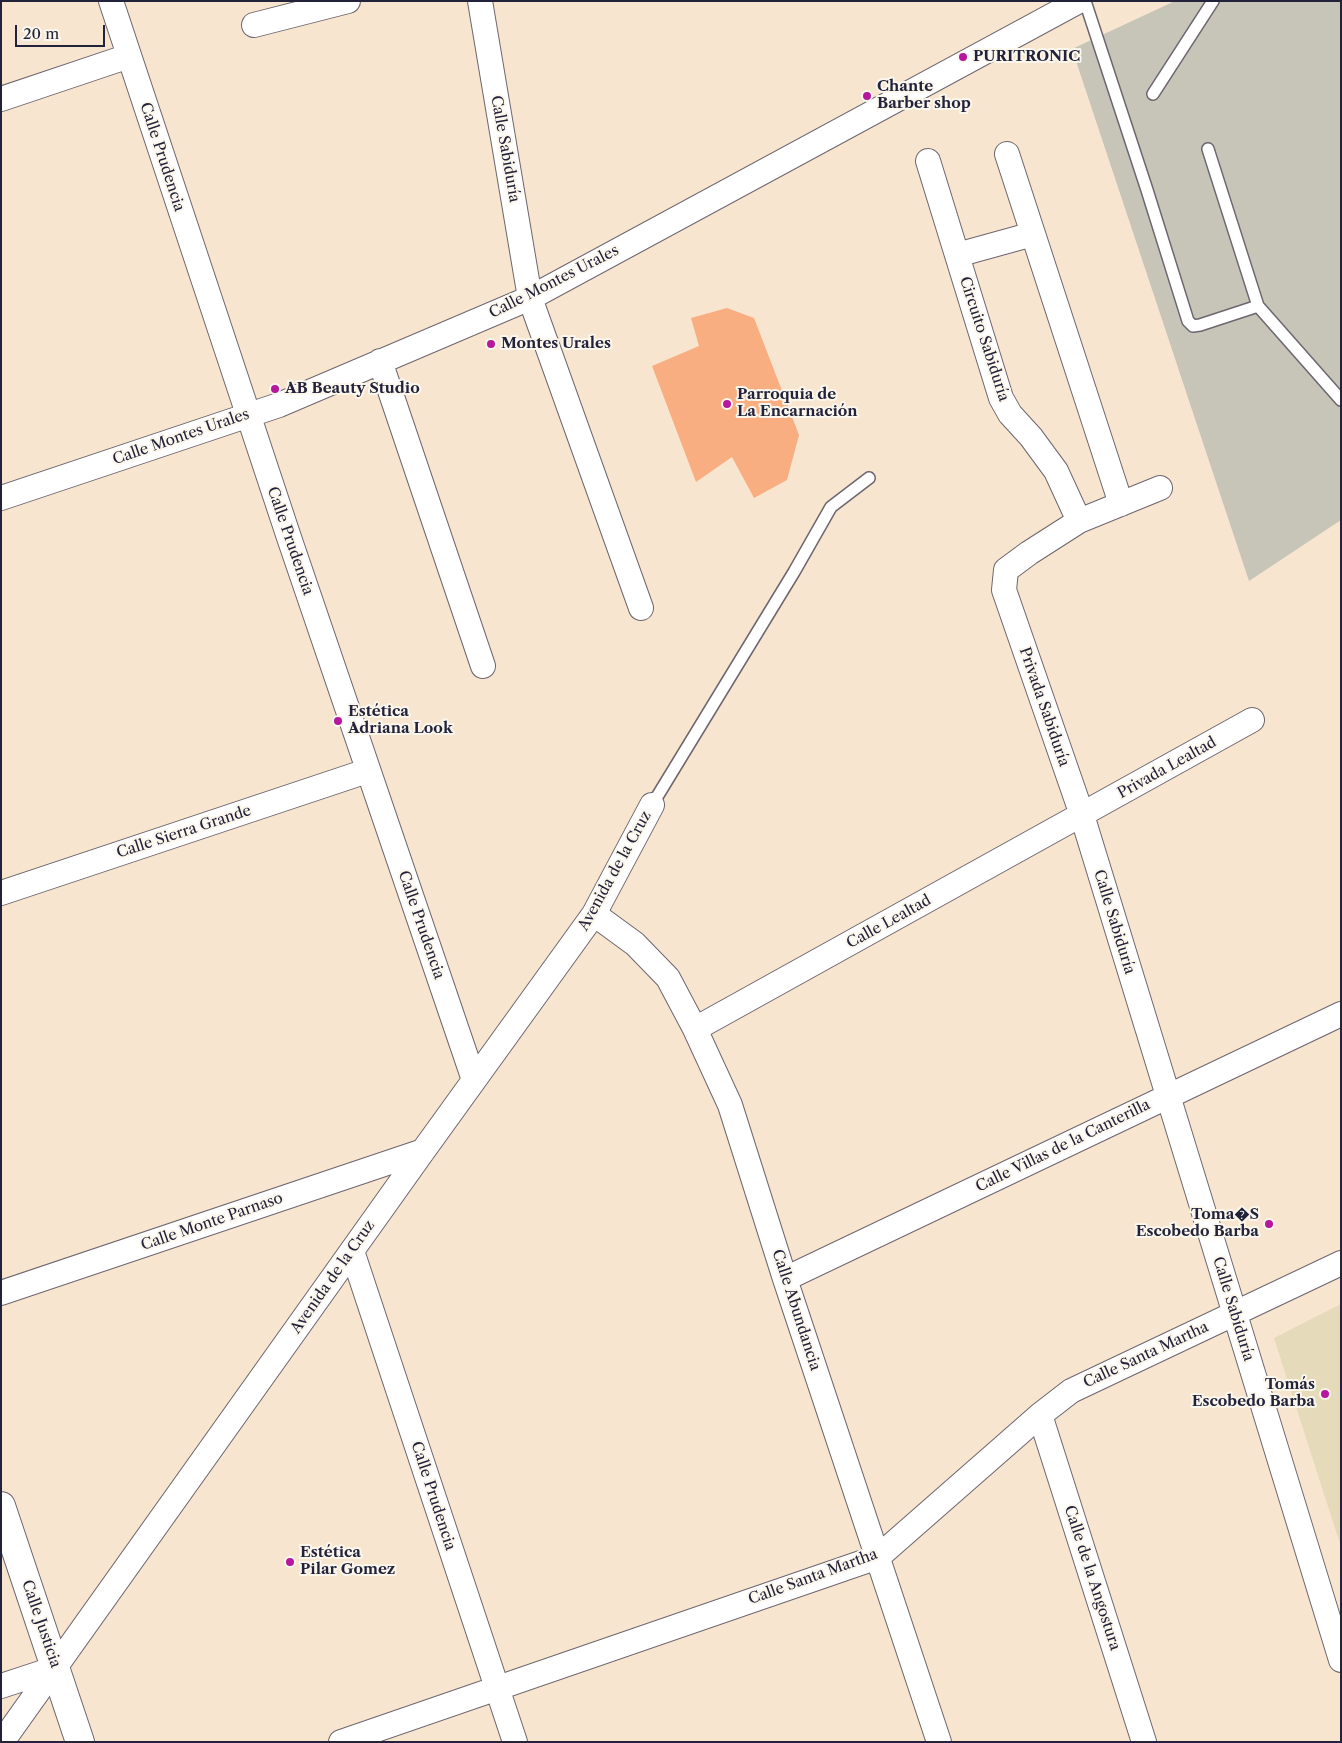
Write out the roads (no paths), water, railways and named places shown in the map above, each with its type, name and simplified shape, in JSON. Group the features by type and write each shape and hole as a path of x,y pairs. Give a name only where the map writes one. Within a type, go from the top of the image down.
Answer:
{"street":[{"name":"Calle Prudencia","path":"111,1 247,415 474,1080"},
{"path":"254,25 348,1"},
{"name":"Calle Sabiduría","path":"480,1 530,298 641,608"},
{"name":"Calle Montes Urales","path":"1,498 279,405 530,298 1079,1"},
{"path":"1,99 129,56"},
{"path":"1007,154 1121,504"},
{"name":"Circuito Sabiduría","path":"928,161 1001,398 1010,414 1031,437 1056,471 1079,521"},
{"path":"957,255 1033,234"},
{"path":"380,361 483,666"},
{"path":"1079,521 1160,488"},
{"name":"Privada Sabiduría","path":"1079,521 1006,570 1004,590 1082,815"},
{"name":"Privada Lealtad","path":"1082,815 1252,720"},
{"name":"Calle Sierra Grande","path":"1,893 367,771"},
{"name":"Avenida de la Cruz","path":"2,1742 594,914 652,805"},
{"name":"Calle Sabiduría","path":"1082,815 1341,1660"},
{"name":"Calle Lealtad","path":"696,1030 1082,815"},
{"name":"Calle Abundancia","path":"594,914 635,944 668,978 696,1030 730,1105 785,1279 939,1742"},
{"name":"Calle Villas de la Canterilla","path":"785,1279 1341,1014"},
{"name":"Calle Monte Parnaso","path":"1,1293 423,1151"},
{"name":"Calle Prudencia","path":"352,1251 515,1742"},
{"name":"Calle Santa Martha","path":"341,1742 878,1557 1040,1415 1071,1391 1341,1262"},
{"name":"Calle de la Angostura","path":"1040,1415 1144,1742"},
{"name":"Calle Justicia","path":"1,1506 80,1742"},
{"path":"1,1686 56,1668"}],"lane":[{"path":"1085,1 1188,321 1192,326 1200,326 1258,306"},
{"path":"1153,94 1213,1"},
{"path":"1208,149 1258,306 1341,400"},
{"path":"652,805 794,572 831,507 869,478"}],"place":[{"name":"PURITRONIC","path":"963,57"},
{"name":"Chante Barber shop","path":"867,96"},
{"name":"Montes Urales","path":"491,344"},
{"name":"AB Beauty Studio","path":"275,389"},
{"name":"Parroquia de La Encarnación","path":"727,404"},
{"name":"Estética Adriana Look","path":"338,721"},
{"name":"Toma�S Escobedo Barba","path":"1269,1224"},
{"name":"Tomás Escobedo Barba","path":"1325,1394"},
{"name":"Estética Pilar Gomez","path":"290,1562"}]}
